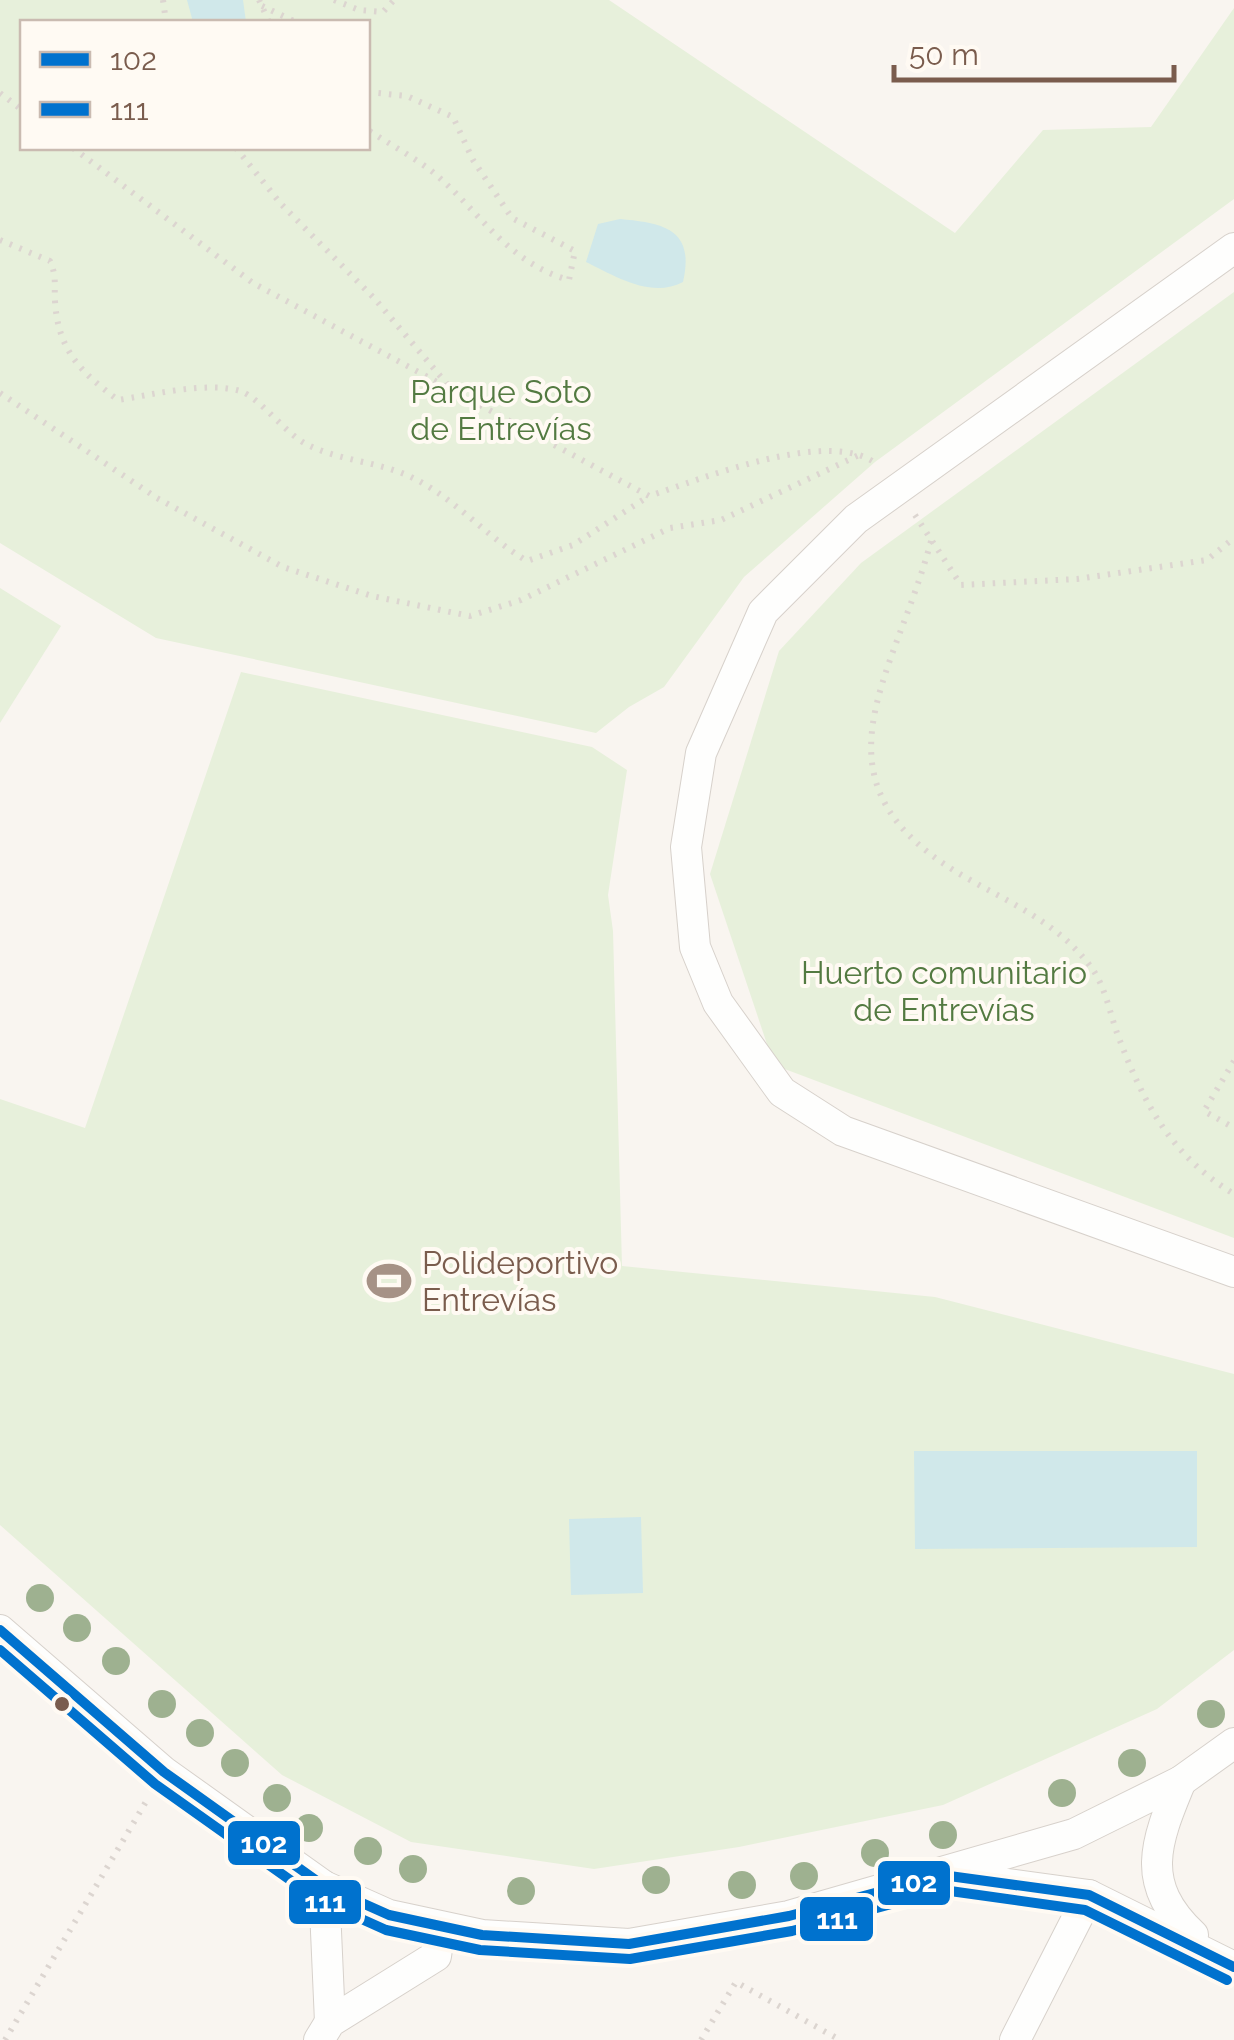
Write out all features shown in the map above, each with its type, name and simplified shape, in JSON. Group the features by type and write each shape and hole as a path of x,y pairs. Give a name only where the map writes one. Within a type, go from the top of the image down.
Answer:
{"street":[{"path":"1234,248 856,519 763,612 700,753 686,847 696,947 718,1003 782,1092 843,1131 1234,1272"},
{"path":"0,1630 164,1772 324,1886 389,1914 440,1927 629,1944 789,1916 1074,1834 1182,1781 1234,1744"},
{"path":"1182,1781 1157,1837 1157,1880 1166,1910 1222,1960"},
{"path":"942,1875 1089,1895 1222,1960"},
{"path":"324,1886 324,2031"},
{"path":"1015,2040 1089,1895"},
{"path":"324,2031 436,1956 440,1927"}],"path":[{"path":"334,0 359,10 383,12 394,0"},
{"path":"260,3 292,20"},
{"path":"370,92 408,96 453,118 473,160 512,218 575,251 569,280 542,272 499,241 434,173 370,131"},
{"path":"0,93 20,108"},
{"path":"76,150 252,282 649,496"},
{"path":"238,150 281,204 374,298 452,389"},
{"path":"0,240 50,262 57,276 55,303 73,363 118,400 188,390 242,392 303,443 340,459 406,474 458,504 492,540 527,561 574,545 649,496 782,453 860,454 721,520 670,528 521,600 470,616 372,596 284,567 157,498 0,393"},
{"path":"1234,538 1207,560 1077,580 960,585 931,540 882,675 872,718 873,764 887,814 964,877 1066,937 1096,973 1142,1090 1174,1147 1203,1175 1234,1194"},
{"path":"1234,1060 1204,1110 1234,1128"},
{"path":"5,2040 164,1772"},
{"path":"701,2040 736,1982 840,2040"}],"green space":[{"name":"Parque Soto de Entrevías","path":"0,0 609,0 955,233 1043,130 1151,127 1234,8 1234,199 875,462 744,577 664,687 629,707 596,733 156,638 0,543"},
{"name":"Huerto comunitario de Entrevías","path":"1234,292 1234,1238 774,1065 710,874 779,651 861,563"},
{"path":"0,588 61,626 0,723"},
{"name":"Polideportivo Entrevías","path":"241,672 592,747 627,770 608,895 613,931 622,1266 935,1297 1234,1374 1234,1650 1157,1709 943,1805 739,1847 594,1869 411,1842 282,1775 0,1525 0,1099 85,1128"}],"water":[{"path":"187,0 243,0 246,20 192,20"},
{"path":"620,219 651,223 673,232 685,251 683,282 671,287 646,287 586,262 598,224"},
{"path":"914,1451 1197,1451 1197,1547 915,1549"},
{"path":"641,1517 643,1593 571,1595 569,1519"}],"transit line":[{"name":"102","path":"0,1630 164,1772 324,1886 389,1915 482,1935 629,1944 789,1916 942,1875 1089,1895 1234,1967"},
{"name":"111","path":"0,1650 155,1784 317,1899 386,1930 480,1950 630,1959 792,1931 943,1890 1085,1910 1227,1980"}],"place":[{"name":"Polideportivo Entrevías","path":"389,1281"}]}
